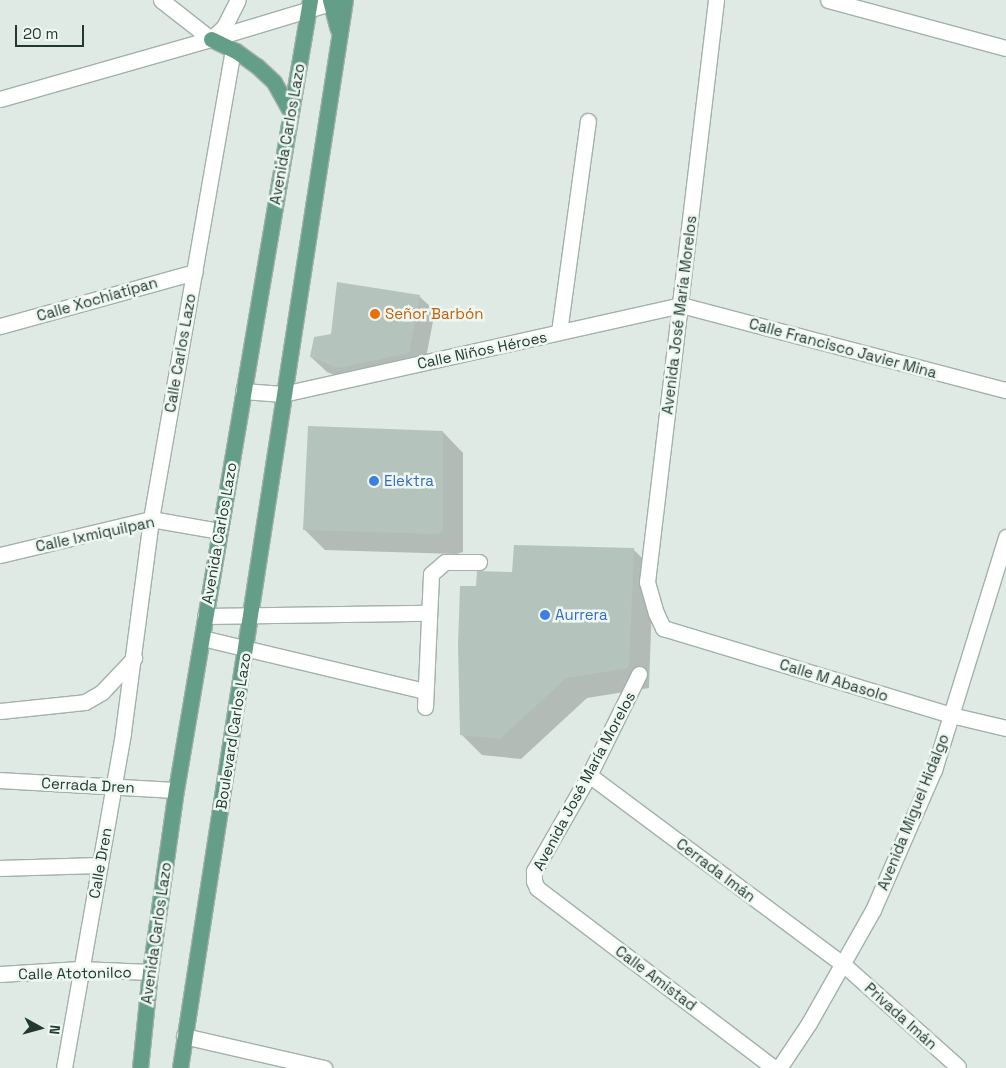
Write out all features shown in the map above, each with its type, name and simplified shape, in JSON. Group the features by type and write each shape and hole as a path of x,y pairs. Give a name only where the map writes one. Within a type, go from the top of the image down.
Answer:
{"main road":[{"path":"282,394 339,40 336,1"},
{"name":"Avenida Carlos Lazo","path":"140,1068 150,972 176,790 205,616 212,529 244,391 309,5"},
{"path":"211,40 233,50 256,66 274,82 291,113"},
{"name":"Boulevard Carlos Lazo","path":"180,1068 246,648 282,394"}],"street":[{"path":"161,0 211,40"},
{"path":"211,40 224,27 238,0"},
{"name":"Avenida José María Morelos","path":"663,628 649,593 647,582 716,0"},
{"path":"828,0 1006,48"},
{"path":"0,99 290,16 309,5 336,1"},
{"name":"Calle Carlos Lazo","path":"134,658 195,272 233,50"},
{"path":"559,332 588,120"},
{"name":"Calle Xochiatipan","path":"0,326 195,272"},
{"name":"Calle Niños Héroes","path":"244,391 282,394 680,305"},
{"name":"Calle Francisco Javier Mina","path":"680,305 1006,390"},
{"name":"Calle Ixmiquilpan","path":"0,555 156,519 212,529"},
{"name":"Avenida Miguel Hidalgo","path":"779,1068 843,964 873,910 934,770 1006,537"},
{"path":"424,708 431,574 438,566 445,562 479,562"},
{"path":"205,616 429,613"},
{"name":"Calle M Abasolo","path":"663,628 951,715 1006,728"},
{"path":"202,638 426,690"},
{"path":"0,711 85,702 102,692 134,658"},
{"name":"Calle Dren","path":"64,1068 80,969 114,788 134,658"},
{"name":"Avenida José María Morelos","path":"537,888 534,881 534,871 590,775 639,674"},
{"name":"Cerrada Imán","path":"590,775 843,964"},
{"name":"Cerrada Dren","path":"0,780 114,788 176,790"},
{"path":"0,868 100,865"},
{"name":"Calle Amistad","path":"537,888 774,1068"},
{"name":"Privada Imán","path":"843,964 958,1067"},
{"name":"Calle Atotonilco","path":"0,974 80,969 150,972"},
{"path":"184,1036 324,1068"}],"building":[{"name":"Señor Barbón","path":"337,282 420,295 409,353 338,368 310,357 314,337 331,334"},
{"name":"Elektra","path":"308,426 443,431 443,532 436,534 303,530"},
{"name":"Aurrera","path":"514,545 634,548 629,668 566,678 500,739 460,735 458,645 460,586 476,586 477,571 512,572"}],"place":[{"name":"Señor Barbón","path":"375,314"},
{"name":"Elektra","path":"374,481"},
{"name":"Aurrera","path":"545,615"}]}
